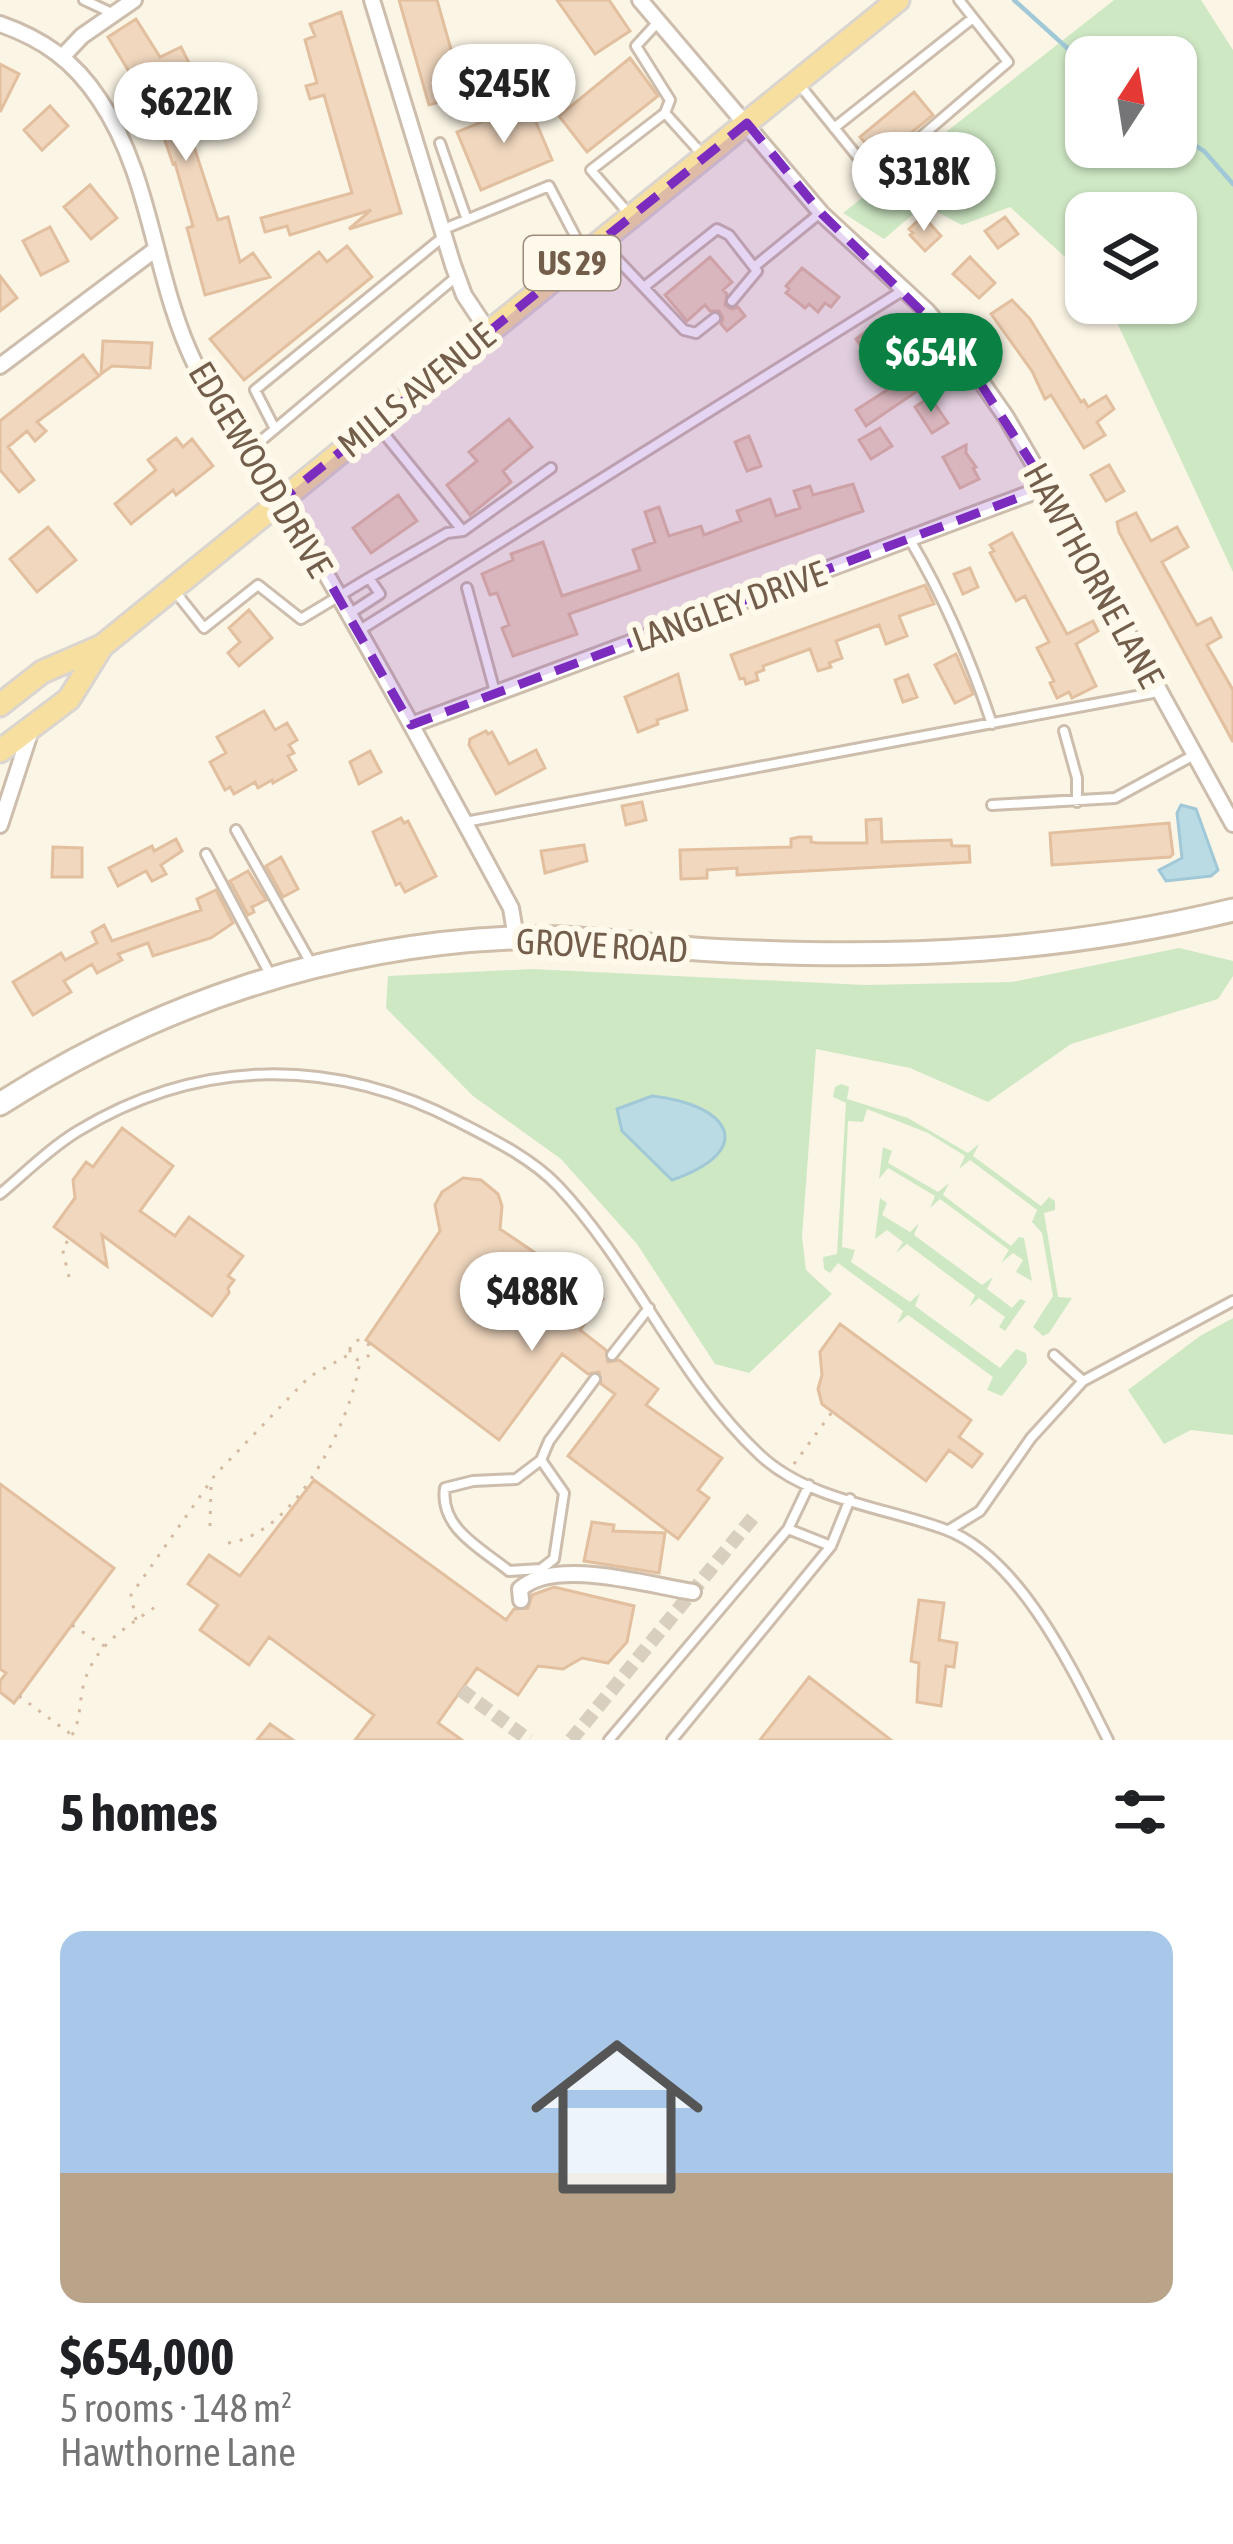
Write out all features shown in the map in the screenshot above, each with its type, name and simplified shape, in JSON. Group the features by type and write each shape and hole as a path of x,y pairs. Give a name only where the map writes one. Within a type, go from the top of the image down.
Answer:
{"main road":[{"name":"MILLS AVENUE","path":"0,705 42,672 102,646 898,0"},
{"name":"MILLS AVENUE","path":"0,752 70,699 102,646"},
{"name":"GROVE ROAD","path":"0,1103 148,1022 271,978 448,943 516,938 766,953 922,955 1016,950 1233,910"}],"street":[{"path":"64,55 134,0"},
{"path":"372,0 457,276 488,331"},
{"name":"HAWTHORNE LANE","path":"640,0 820,213 955,344 1006,417 1233,824"},
{"name":"EDGEWOOD DRIVE","path":"0,24 64,55 100,100 144,198 191,356 282,499 411,724 511,908 516,938"},
{"path":"0,366 156,249"},
{"name":"LANGLEY DRIVE","path":"411,724 1047,488"},
{"path":"0,825 31,730"},
{"path":"521,1600 520,1589 528,1582 559,1572 693,1592"}],"lane":[{"path":"85,0 114,14"},
{"path":"797,82 874,177 1009,62 959,0"},
{"path":"834,128 973,18"},
{"path":"631,217 591,170 665,113 670,100 635,46 658,22"},
{"path":"665,113 705,157"},
{"path":"440,142 467,220"},
{"path":"275,429 255,391 443,232 549,186 592,247 644,287 684,329 696,333 716,318"},
{"path":"754,267 820,213"},
{"path":"644,287 717,229 730,235 757,271 732,301"},
{"path":"250,450 457,276"},
{"path":"358,632 904,290"},
{"path":"376,423 463,531"},
{"path":"172,587 204,628 258,585 301,619 447,532 463,531 551,468"},
{"path":"909,539 932,577 992,724"},
{"path":"348,615 380,594 369,578"},
{"path":"467,588 495,693"},
{"path":"464,822 1158,692"},
{"path":"1064,731 1077,778 1077,802"},
{"path":"992,805 1115,798 1194,755"},
{"path":"236,830 312,967"},
{"path":"206,854 271,978"},
{"path":"0,1194 77,1132 188,1083 275,1073 329,1076 421,1101 507,1146 555,1184 650,1308 717,1411 785,1476 949,1530 979,1546 1022,1593 1071,1666 1108,1740"},
{"path":"949,1530 980,1510 1030,1438 1083,1381 1233,1301"},
{"path":"612,1355 650,1308"},
{"path":"1054,1355 1083,1381"},
{"path":"541,1460 564,1493 559,1543 554,1559 541,1569 509,1571 450,1523 444,1507 445,1488 516,1479 541,1460 595,1379"},
{"path":"609,1740 788,1528 809,1485"},
{"path":"672,1740 831,1546 850,1499"},
{"path":"788,1528 831,1546"}],"path":[{"path":"69,1277 62,1247 70,1239"},
{"path":"136,1620 131,1595 211,1481 309,1377 350,1354 354,1342 365,1342 370,1353 360,1361 338,1429 316,1473 270,1523 228,1544"},
{"path":"350,1354 360,1361"},
{"path":"785,1476 832,1412"},
{"path":"210,1526 211,1481"},
{"path":"19,1696 70,1737 80,1722 84,1682 104,1646 155,1607"},
{"path":"72,1625 104,1646"}],"highlighted area":[{"path":"747,123 822,214 955,344 1047,487 411,725 282,499"}],"green space":[{"path":"1114,0 1201,0 1233,50 1233,572 1118,324 1197,324 1197,192 1065,192 1065,257 1010,207 962,225 924,205 884,239 843,213 1065,39 1065,168 1197,168 1197,36 1068,36"},
{"path":"1179,948 1233,961 1233,976 1218,999 1071,1044 988,1102 910,1068 816,1049 802,1237 806,1270 832,1294 749,1373 715,1364 637,1244 561,1159 473,1096 386,1008 388,976 532,969 865,985 1012,982"},
{"path":"841,1084 849,1087 847,1099 908,1118 968,1153 979,1144 973,1156 1041,1206 1049,1197 1055,1201 1055,1210 1044,1213 1058,1297 1072,1298 1043,1336 1033,1327 1053,1296 1042,1233 1032,1222 1037,1210 970,1160 959,1169 965,1156 928,1133 867,1109 863,1122 848,1121 842,1247 855,1250 851,1262 910,1302 920,1293 915,1306 1000,1368 1016,1349 1026,1353 1027,1363 1002,1396 987,1390 993,1377 908,1315 897,1324 903,1311 838,1263 830,1273 824,1269 823,1257 837,1254 846,1103 833,1097"},
{"path":"883,1147 892,1151 888,1163 938,1192 949,1183 943,1195 1011,1246 1024,1238 1032,1281 1016,1272 1023,1260 1013,1253 1001,1263 1009,1250 940,1199 930,1208 935,1196 888,1168 879,1179"},
{"path":"880,1198 887,1203 882,1215 910,1232 919,1223 914,1235 982,1285 993,1277 987,1289 1012,1308 1020,1299 1026,1301 1005,1331 999,1327 1005,1317 979,1298 969,1307 975,1295 907,1244 896,1253 903,1242 887,1230 875,1239"},
{"path":"1233,1318 1233,1435 1191,1430 1164,1444 1128,1390 1200,1336"}],"water":[{"path":"1181,805 1196,809 1218,870 1211,876 1166,881 1159,870 1182,858 1177,813"},
{"path":"652,1096 700,1108 715,1118 724,1129 717,1155 672,1180 622,1131 617,1109"}],"building":[{"path":"399,0 437,0 464,95 429,105"},
{"path":"557,0 609,0 630,31 595,54"},
{"path":"341,12 401,213 349,229 371,210 290,235 287,226 265,232 261,218 352,193 324,95 310,99 306,86 317,83 305,40 315,36 310,24"},
{"path":"136,19 160,57 181,47 189,63 163,76 181,107 218,220 228,217 240,262 253,253 270,277 205,295 187,228 193,226 165,131 108,37"},
{"path":"630,58 658,96 587,152 559,116"},
{"path":"0,64 19,74 0,112"},
{"path":"914,92 933,115 879,159 860,137"},
{"path":"528,103 552,160 481,190 457,132"},
{"path":"50,106 68,126 42,150 24,130"},
{"path":"90,185 117,218 91,239 64,207"},
{"path":"923,216 941,236 925,251 909,229"},
{"path":"1005,217 1018,234 998,248 985,231"},
{"path":"50,227 68,261 41,275 23,241"},
{"path":"347,246 372,277 244,380 210,339 319,252 327,262"},
{"path":"710,257 732,282 723,290 725,305 738,307 745,316 727,331 719,311 705,305 687,321 665,295"},
{"path":"970,257 995,283 979,298 953,274"},
{"path":"802,268 839,297 831,307 825,303 818,312 809,304 805,308 786,293 786,286"},
{"path":"0,276 17,298 0,311"},
{"path":"1012,300 1030,319 1081,402 1088,407 1106,396 1114,409 1097,422 1105,435 1084,448 1051,395 1045,399 1032,371 991,314"},
{"path":"872,327 897,353 891,358 916,392 866,426 856,410 887,390 883,384 887,380 856,339"},
{"path":"103,341 152,343 150,368 112,366 101,374"},
{"path":"83,355 99,376 37,422 46,431 35,441 27,431 8,447 34,480 19,492 0,470 0,421"},
{"path":"930,397 948,423 932,433 915,407"},
{"path":"509,419 532,447 503,471 511,482 470,515 447,485 477,461 469,452"},
{"path":"880,428 892,446 871,459 859,440"},
{"path":"749,436 761,466 747,471 735,442"},
{"path":"176,438 183,447 192,439 213,466 131,524 115,504 156,470 148,460"},
{"path":"966,445 979,479 960,488 943,457"},
{"path":"1109,465 1124,491 1106,501 1091,475"},
{"path":"853,484 863,511 569,614 577,634 513,656 502,628 509,625 497,593 490,595 482,574 513,560 511,554 543,542 562,596 640,570 633,550 655,542 645,512 659,507 669,536 701,526 704,535 741,521 737,511 770,499 776,516 800,508 794,491 810,486 813,495"},
{"path":"398,495 417,521 371,553 353,528"},
{"path":"1136,513 1151,541 1177,527 1188,547 1162,562 1197,625 1211,618 1221,637 1207,645 1233,690 1233,742 1119,532 1117,522"},
{"path":"48,527 76,560 37,592 10,559"},
{"path":"1012,533 1067,634 1093,621 1098,631 1076,644 1096,686 1072,698 1069,692 1057,698 1037,648 1049,642 1025,596 1016,601 990,553 994,551 990,545"},
{"path":"970,568 978,587 963,594 954,574"},
{"path":"925,585 934,604 899,616 907,636 886,644 879,625 836,641 842,658 829,663 831,667 818,671 810,649 763,666 756,673 758,680 746,684 740,679 731,655"},
{"path":"249,610 272,638 239,666 228,653 240,642 229,628"},
{"path":"956,654 973,694 955,703 935,665"},
{"path":"678,674 687,710 638,732 625,697"},
{"path":"908,675 917,697 903,702 895,680"},
{"path":"264,711 275,730 287,723 297,740 289,745 294,753 288,756 296,770 273,783 258,788 255,782 234,794 230,787 225,790 210,762 226,753 217,737"},
{"path":"492,732 509,764 536,750 545,768 496,794 469,745 470,739"},
{"path":"370,751 381,772 359,784 350,762"},
{"path":"642,802 646,820 626,825 622,806"},
{"path":"401,818 408,821 436,876 405,892 400,883 396,885 373,832"},
{"path":"881,819 882,842 951,840 952,846 969,846 970,862 737,875 737,868 707,870 707,878 681,879 680,850 791,847 791,839 799,837 811,837 811,842 818,843 867,843 866,820"},
{"path":"1169,823 1170,857 1052,865 1050,833"},
{"path":"176,839 182,851 161,865 166,874 152,881 146,871 118,886 109,868"},
{"path":"584,845 587,861 545,873 541,851"},
{"path":"53,847 82,848 82,877 52,877"},
{"path":"281,857 298,889 283,897 266,866"},
{"path":"248,871 266,900 248,915 230,881"},
{"path":"216,890 233,923 211,938 153,956 148,943 118,954 122,960 97,973 92,964 64,981 71,992 33,1015 13,982 61,953 65,960 97,943 92,932 104,925 112,941 201,910 197,899"},
{"path":"122,1128 173,1166 140,1211 175,1236 189,1217 243,1256 228,1276 234,1280 229,1293 212,1316 102,1235 107,1266 54,1227 75,1198 73,1180 86,1162 93,1167"},
{"path":"463,1178 481,1180 498,1194 500,1229 603,1299 580,1330 606,1350 608,1362 619,1360 658,1389 646,1405 722,1458 698,1490 709,1498 678,1539 568,1456 615,1394 601,1384 599,1372 588,1374 562,1354 499,1440 366,1340 440,1231 435,1205 442,1192"},
{"path":"840,1324 971,1420 959,1437 982,1454 972,1467 949,1450 926,1481 822,1404 820,1352"},
{"path":"314,1480 506,1620 514,1609 528,1608 532,1595 554,1587 634,1606 627,1642 608,1663 582,1658 563,1669 538,1666 518,1695 477,1668 438,1723 462,1740 355,1740 374,1715 269,1637 249,1665 200,1630 218,1605 188,1584 209,1555 240,1576"},
{"path":"0,1484 114,1568 14,1703 0,1692 6,1673 0,1669"},
{"path":"592,1522 614,1525 613,1531 665,1533 659,1573 584,1561"},
{"path":"919,1600 944,1603 939,1640 957,1643 954,1667 946,1666 941,1706 917,1702 919,1663 911,1661"},
{"path":"809,1677 827,1691 891,1740 760,1740"},
{"path":"270,1724 293,1740 257,1740"}],"waterway":[{"path":"1014,0 1065,46"},
{"path":"1197,147 1233,184"}],"tunnel":[{"path":"571,1740 755,1515"},
{"path":"461,1690 529,1740"}]}
